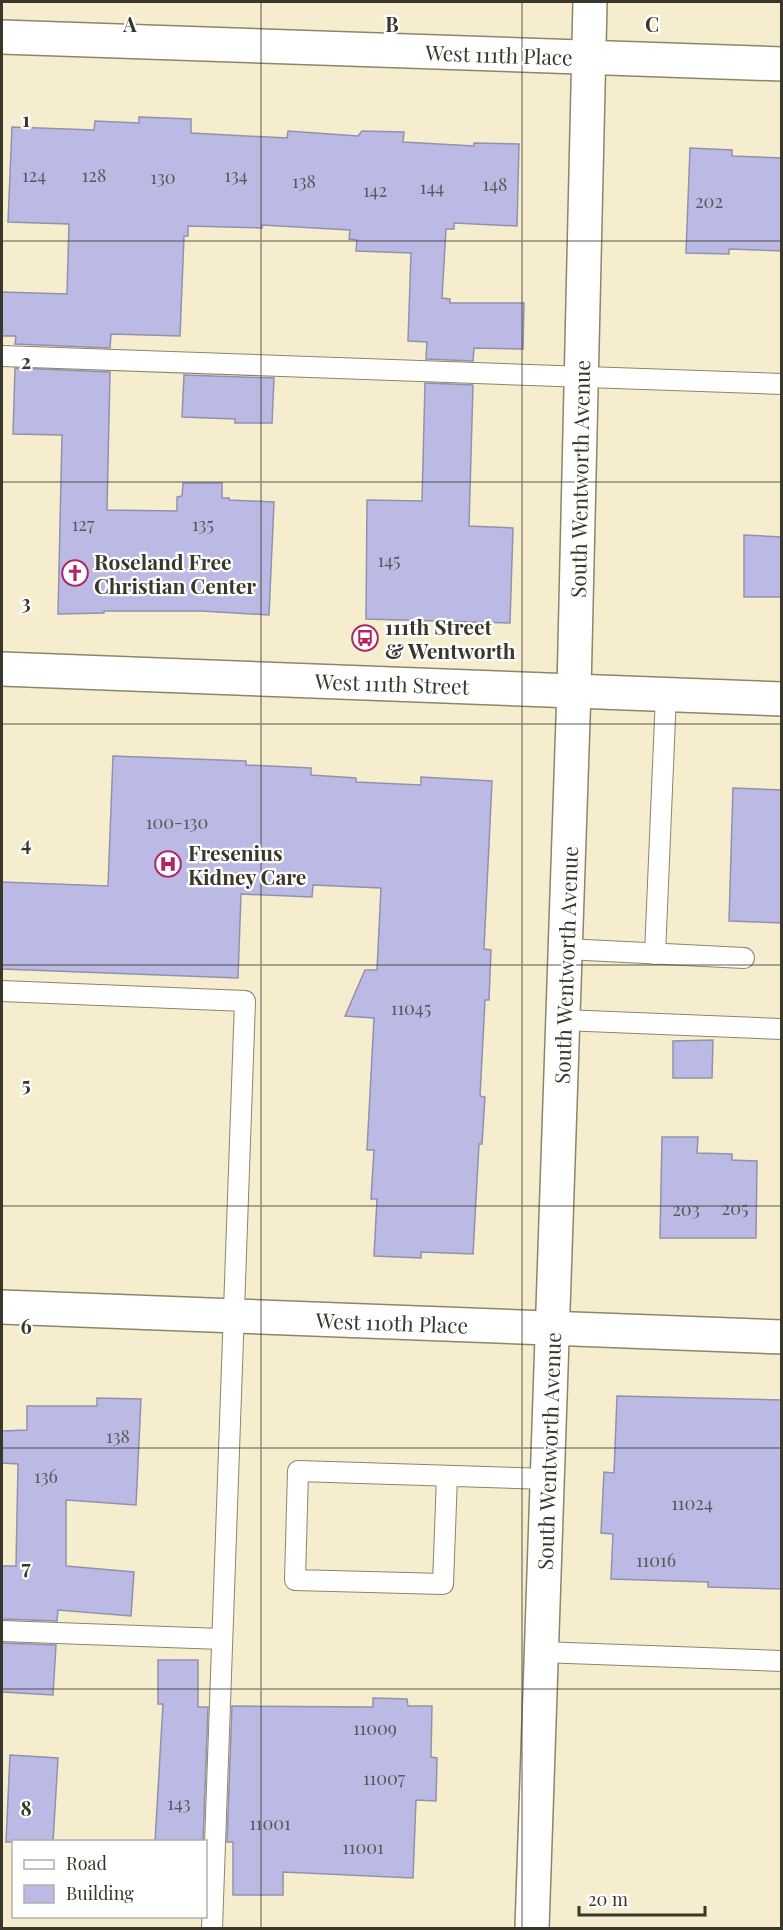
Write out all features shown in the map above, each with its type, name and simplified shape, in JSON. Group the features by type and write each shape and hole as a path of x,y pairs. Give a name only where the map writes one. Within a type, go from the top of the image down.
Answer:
{"street":[{"name":"South Wentworth Avenue","path":"532,1929 574,690 590,2"},
{"name":"West 111th Place","path":"2,37 782,64"},
{"name":"West 111th Street","path":"2,669 782,699"},
{"name":"West 110th Place","path":"2,1307 782,1337"}],"lane":[{"path":"2,356 782,384"},
{"path":"655,954 666,695"},
{"path":"566,949 744,958"},
{"path":"2,991 245,1001 212,1929"},
{"path":"563,1020 782,1029"},
{"path":"447,1476 443,1584 295,1580 298,1471 547,1479"},
{"path":"2,1631 222,1639"},
{"path":"541,1652 782,1661"}],"building":[{"path":"139,117 191,119 191,133 287,138 288,131 358,136 362,131 404,132 403,142 474,146 474,143 519,144 517,226 454,223 454,229 446,229 442,298 450,299 450,303 524,303 523,349 474,348 473,361 426,359 427,342 408,341 411,253 356,251 357,240 349,239 350,230 262,225 262,228 188,226 188,236 184,236 180,336 111,334 110,348 15,344 16,336 2,336 2,292 67,294 69,224 8,222 12,127 94,130 95,121 139,123"},
{"path":"690,148 732,150 732,156 782,158 782,251 729,249 729,254 686,253"},
{"path":"15,368 110,372 107,510 177,511 177,497 182,496 183,483 222,483 222,498 274,502 269,615 201,611 104,611 104,613 58,614 62,435 13,434"},
{"path":"184,375 274,378 272,423 235,423 235,419 182,417"},
{"path":"425,383 473,385 469,526 513,528 510,623 366,619 367,500 422,501"},
{"path":"744,535 782,537 782,597 744,597"},
{"path":"113,756 246,761 246,765 311,768 311,775 356,778 356,782 421,785 421,777 492,781 484,949 491,950 489,1000 485,1000 480,1096 485,1097 482,1144 479,1144 473,1254 421,1252 421,1258 374,1256 377,1199 371,1199 374,1150 367,1150 374,1018 345,1016 365,970 377,970 381,888 313,885 312,897 241,894 238,978 2,969 2,882 108,886"},
{"path":"733,788 782,790 782,923 729,921"},
{"path":"713,1040 712,1078 673,1078 673,1041"},
{"path":"662,1137 698,1137 697,1153 732,1154 732,1160 757,1161 756,1238 660,1238"},
{"path":"617,1396 782,1400 782,1589 708,1587 708,1582 611,1579 613,1534 601,1533 604,1472 614,1473"},
{"path":"97,1398 141,1399 136,1505 66,1500 66,1566 134,1572 131,1616 58,1610 57,1621 2,1619 2,1566 16,1566 18,1464 2,1463 2,1431 27,1430 27,1406 97,1406"},
{"path":"2,1643 56,1645 53,1695 2,1692"},
{"path":"158,1660 198,1660 198,1707 208,1707 203,1840 155,1840 163,1704 158,1704"},
{"path":"373,1698 407,1699 408,1706 432,1706 431,1757 437,1758 436,1801 416,1800 413,1878 283,1872 283,1895 233,1895 233,1842 227,1842 232,1706 373,1707"},
{"path":"10,1755 58,1758 53,1840 6,1842"}],"place":[{"name":"Roseland Free Christian Center","path":"75,573"},
{"name":"111th Street & Wentworth","path":"365,638"},
{"name":"Fresenius Kidney Care","path":"168,864"}]}
